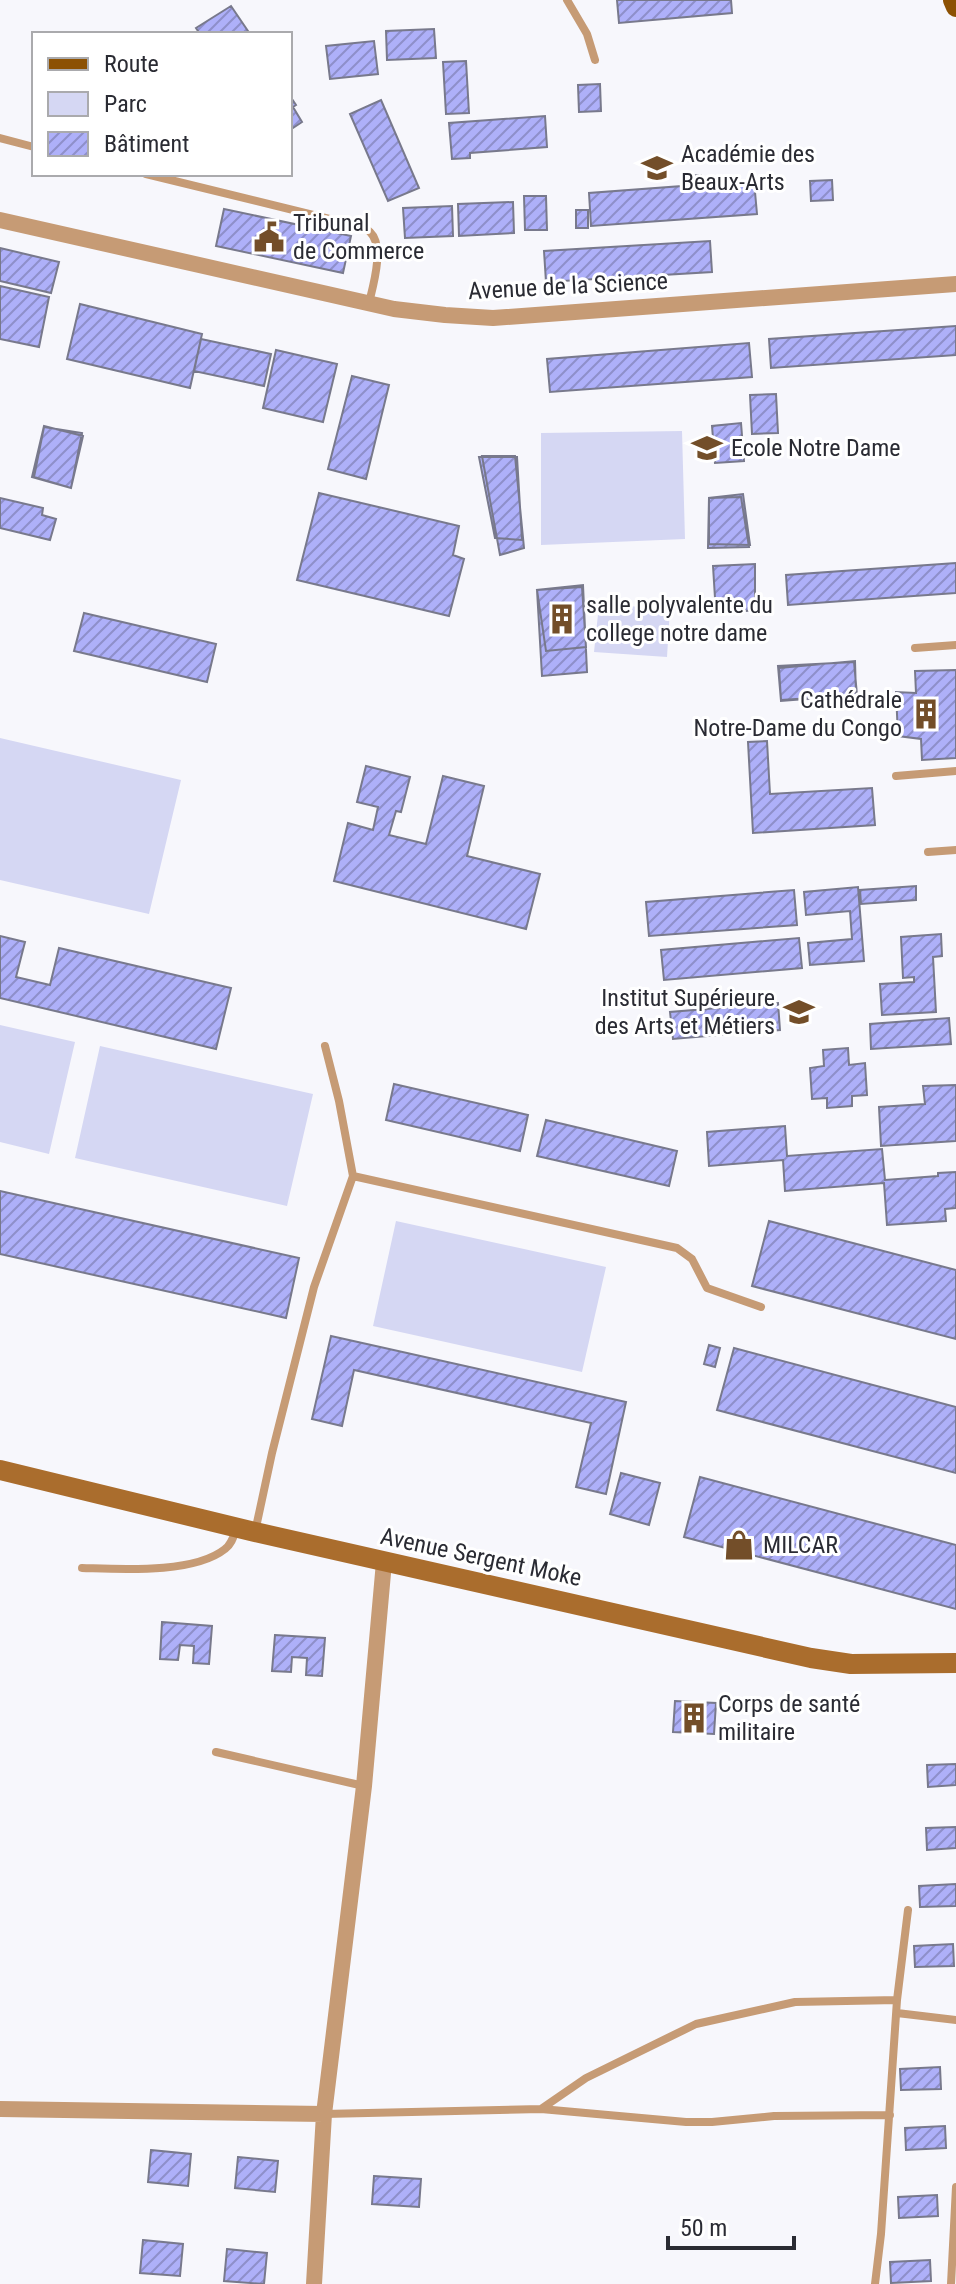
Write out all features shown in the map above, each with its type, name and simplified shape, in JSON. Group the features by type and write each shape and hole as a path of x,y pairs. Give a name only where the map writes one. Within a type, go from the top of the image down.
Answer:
{"main road":[{"path":"953,0 956,7"},
{"name":"Avenue Sergent Moke","path":"0,1470 384,1562 820,1659 851,1664 956,1663"}],"street":[{"name":"Avenue de la Science","path":"0,220 394,309 432,314 493,318 956,284"},
{"path":"314,2284 324,2114 364,1786 384,1562"},
{"path":"0,2109 324,2114"}],"lane":[{"path":"567,0 587,34 595,60"},
{"path":"0,138 32,146"},
{"path":"154,176 358,226 371,232 376,242 377,262 369,303"},
{"path":"915,648 956,645"},
{"path":"896,776 956,771"},
{"path":"928,852 956,850"},
{"path":"82,1568 169,1567 205,1558 225,1549 246,1530 272,1453 314,1287 353,1176 325,1046"},
{"path":"353,1176 677,1248 692,1259 707,1288 761,1307"},
{"path":"216,1752 364,1786"},
{"path":"875,2284 897,2000 908,1910"},
{"path":"541,2109 586,2078 696,2024 795,2002 897,2000"},
{"path":"897,2013 956,2020"},
{"path":"324,2114 541,2109 686,2122 774,2116 890,2115"},
{"path":"951,2284 956,2187"}],"green space":[{"path":"682,431 685,539 541,545 541,433"},
{"path":"599,605 670,608 667,657 594,652"},
{"path":"0,738 181,780 149,914 0,880"},
{"path":"0,1025 75,1042 49,1154 0,1142"},
{"path":"100,1046 313,1094 287,1206 75,1158"},
{"path":"396,1221 606,1267 582,1372 373,1326"}],"building":[{"path":"617,0 731,0 732,13 619,23"},
{"path":"231,6 249,32 199,32 196,28"},
{"path":"434,29 436,58 387,60 386,31"},
{"path":"374,41 378,74 330,79 326,46"},
{"path":"466,61 469,113 446,114 443,62"},
{"path":"600,84 601,111 579,112 578,85"},
{"path":"292,99 296,105 293,107 302,122 292,129"},
{"path":"381,100 419,188 388,201 350,114"},
{"path":"545,116 547,147 470,153 470,158 452,159 449,123"},
{"path":"701,175 701,185 754,181 757,214 591,226 589,193 682,186 682,176"},
{"path":"832,180 833,200 811,201 810,181"},
{"path":"524,196 546,196 547,230 525,230"},
{"path":"513,202 514,233 459,236 458,204"},
{"path":"452,206 453,236 405,238 403,208"},
{"path":"224,209 351,236 343,273 216,246"},
{"path":"576,210 588,210 588,228 576,228"},
{"path":"710,241 712,272 546,282 544,251"},
{"path":"0,248 59,262 51,293 0,281"},
{"path":"0,286 49,297 39,347 0,339"},
{"path":"80,304 202,334 190,388 67,359"},
{"path":"956,326 956,355 771,368 769,339"},
{"path":"201,339 271,354 264,386 194,371"},
{"path":"749,343 752,377 550,392 547,359"},
{"path":"276,350 337,364 323,422 263,408"},
{"path":"352,376 389,385 366,479 328,469"},
{"path":"776,394 778,433 752,434 750,395"},
{"path":"741,423 744,461 715,463 712,426"},
{"path":"44,426 83,436 71,488 32,477"},
{"path":"44,427 82,433 71,488 34,477"},
{"path":"482,456 515,456 524,548 500,555"},
{"path":"479,457 517,457 522,540 495,538"},
{"path":"319,493 459,526 453,555 464,559 449,616 297,580"},
{"path":"743,494 750,545 709,544 709,498"},
{"path":"741,497 749,547 708,548 709,498"},
{"path":"0,498 43,508 42,515 56,519 50,540 0,528"},
{"path":"956,563 956,593 788,605 786,575"},
{"path":"755,564 755,610 716,614 713,566"},
{"name":"salle polyvalente du college notre dame","path":"583,585 587,672 542,676 537,590"},
{"name":"salle polyvalente du college notre dame","path":"582,587 586,647 546,651 537,590"},
{"path":"84,613 216,644 207,682 74,651"},
{"path":"855,661 856,695 781,700 779,668"},
{"path":"854,662 857,695 781,701 778,666"},
{"name":"Cathédrale Notre-Dame du Congo","path":"956,670 956,758 922,760 921,739 898,736 896,692 916,693 915,671"},
{"path":"767,741 770,794 872,788 875,825 753,833 748,742"},
{"path":"366,766 410,777 401,812 396,811 389,835 426,844 443,776 484,786 467,856 540,874 526,929 334,881 348,823 373,830 378,807 357,802"},
{"path":"916,886 916,900 861,904 860,890"},
{"path":"858,887 864,961 810,965 808,943 852,939 850,911 806,915 804,892"},
{"path":"794,890 797,925 649,936 646,902"},
{"path":"941,934 942,956 933,957 936,1012 882,1015 880,984 914,982 914,977 903,978 901,937"},
{"path":"0,936 25,942 16,977 50,985 59,948 231,988 216,1049 0,998"},
{"path":"799,938 802,968 664,980 661,950"},
{"path":"778,1003 780,1030 673,1039 670,1012"},
{"path":"949,1018 951,1044 871,1049 870,1024"},
{"path":"848,1048 849,1065 865,1063 867,1095 852,1096 852,1106 827,1108 827,1098 812,1099 810,1068 824,1066 823,1050"},
{"path":"394,1084 528,1115 520,1151 386,1120"},
{"path":"956,1085 956,1141 881,1146 879,1107 925,1104 923,1086"},
{"path":"546,1120 677,1151 669,1186 537,1156"},
{"path":"785,1126 787,1156 882,1149 885,1180 956,1172 956,1208 945,1209 946,1221 887,1225 884,1183 785,1191 783,1160 709,1166 707,1132"},
{"path":"0,1191 299,1258 286,1318 0,1254"},
{"path":"769,1221 956,1270 956,1339 752,1286"},
{"path":"331,1336 626,1402 606,1494 576,1487 591,1423 354,1370 342,1426 312,1419"},
{"path":"709,1345 720,1348 715,1367 704,1364"},
{"path":"734,1348 956,1407 956,1473 717,1410"},
{"path":"621,1473 660,1483 649,1525 610,1514"},
{"path":"700,1477 956,1545 956,1609 684,1537"},
{"path":"162,1622 212,1626 209,1664 193,1663 194,1646 180,1645 178,1660 160,1659"},
{"path":"275,1635 325,1638 322,1676 306,1675 307,1658 292,1657 291,1672 272,1671"},
{"name":"Corps de santé militaire","path":"675,1701 716,1703 714,1734 673,1732"},
{"path":"956,1764 956,1785 928,1787 927,1765"},
{"path":"956,1827 956,1848 927,1850 926,1828"},
{"path":"956,1884 956,1906 920,1907 919,1886"},
{"path":"953,1944 954,1966 915,1967 914,1946"},
{"path":"940,2067 941,2089 901,2090 900,2069"},
{"path":"945,2126 946,2148 906,2150 905,2128"},
{"path":"151,2150 191,2154 188,2186 148,2182"},
{"path":"238,2157 278,2161 275,2192 235,2188"},
{"path":"374,2176 421,2179 419,2207 372,2204"},
{"path":"937,2195 938,2216 899,2218 898,2197"},
{"path":"143,2240 183,2244 180,2276 140,2273"},
{"path":"227,2249 267,2253 264,2284 224,2281"},
{"path":"930,2260 931,2281 891,2283 890,2262"}],"place":[{"name":"Académie des Beaux-Arts","path":"657,168"},
{"name":"Tribunal de Commerce","path":"269,237"},
{"name":"Ecole Notre Dame","path":"707,448"},
{"name":"salle polyvalente du college notre dame","path":"562,619"},
{"name":"Cathédrale Notre-Dame du Congo","path":"926,714"},
{"name":"Institut Supérieure des Arts et Métiers","path":"799,1012"},
{"name":"MILCAR","path":"739,1545"},
{"name":"Corps de santé militaire","path":"694,1718"}]}
